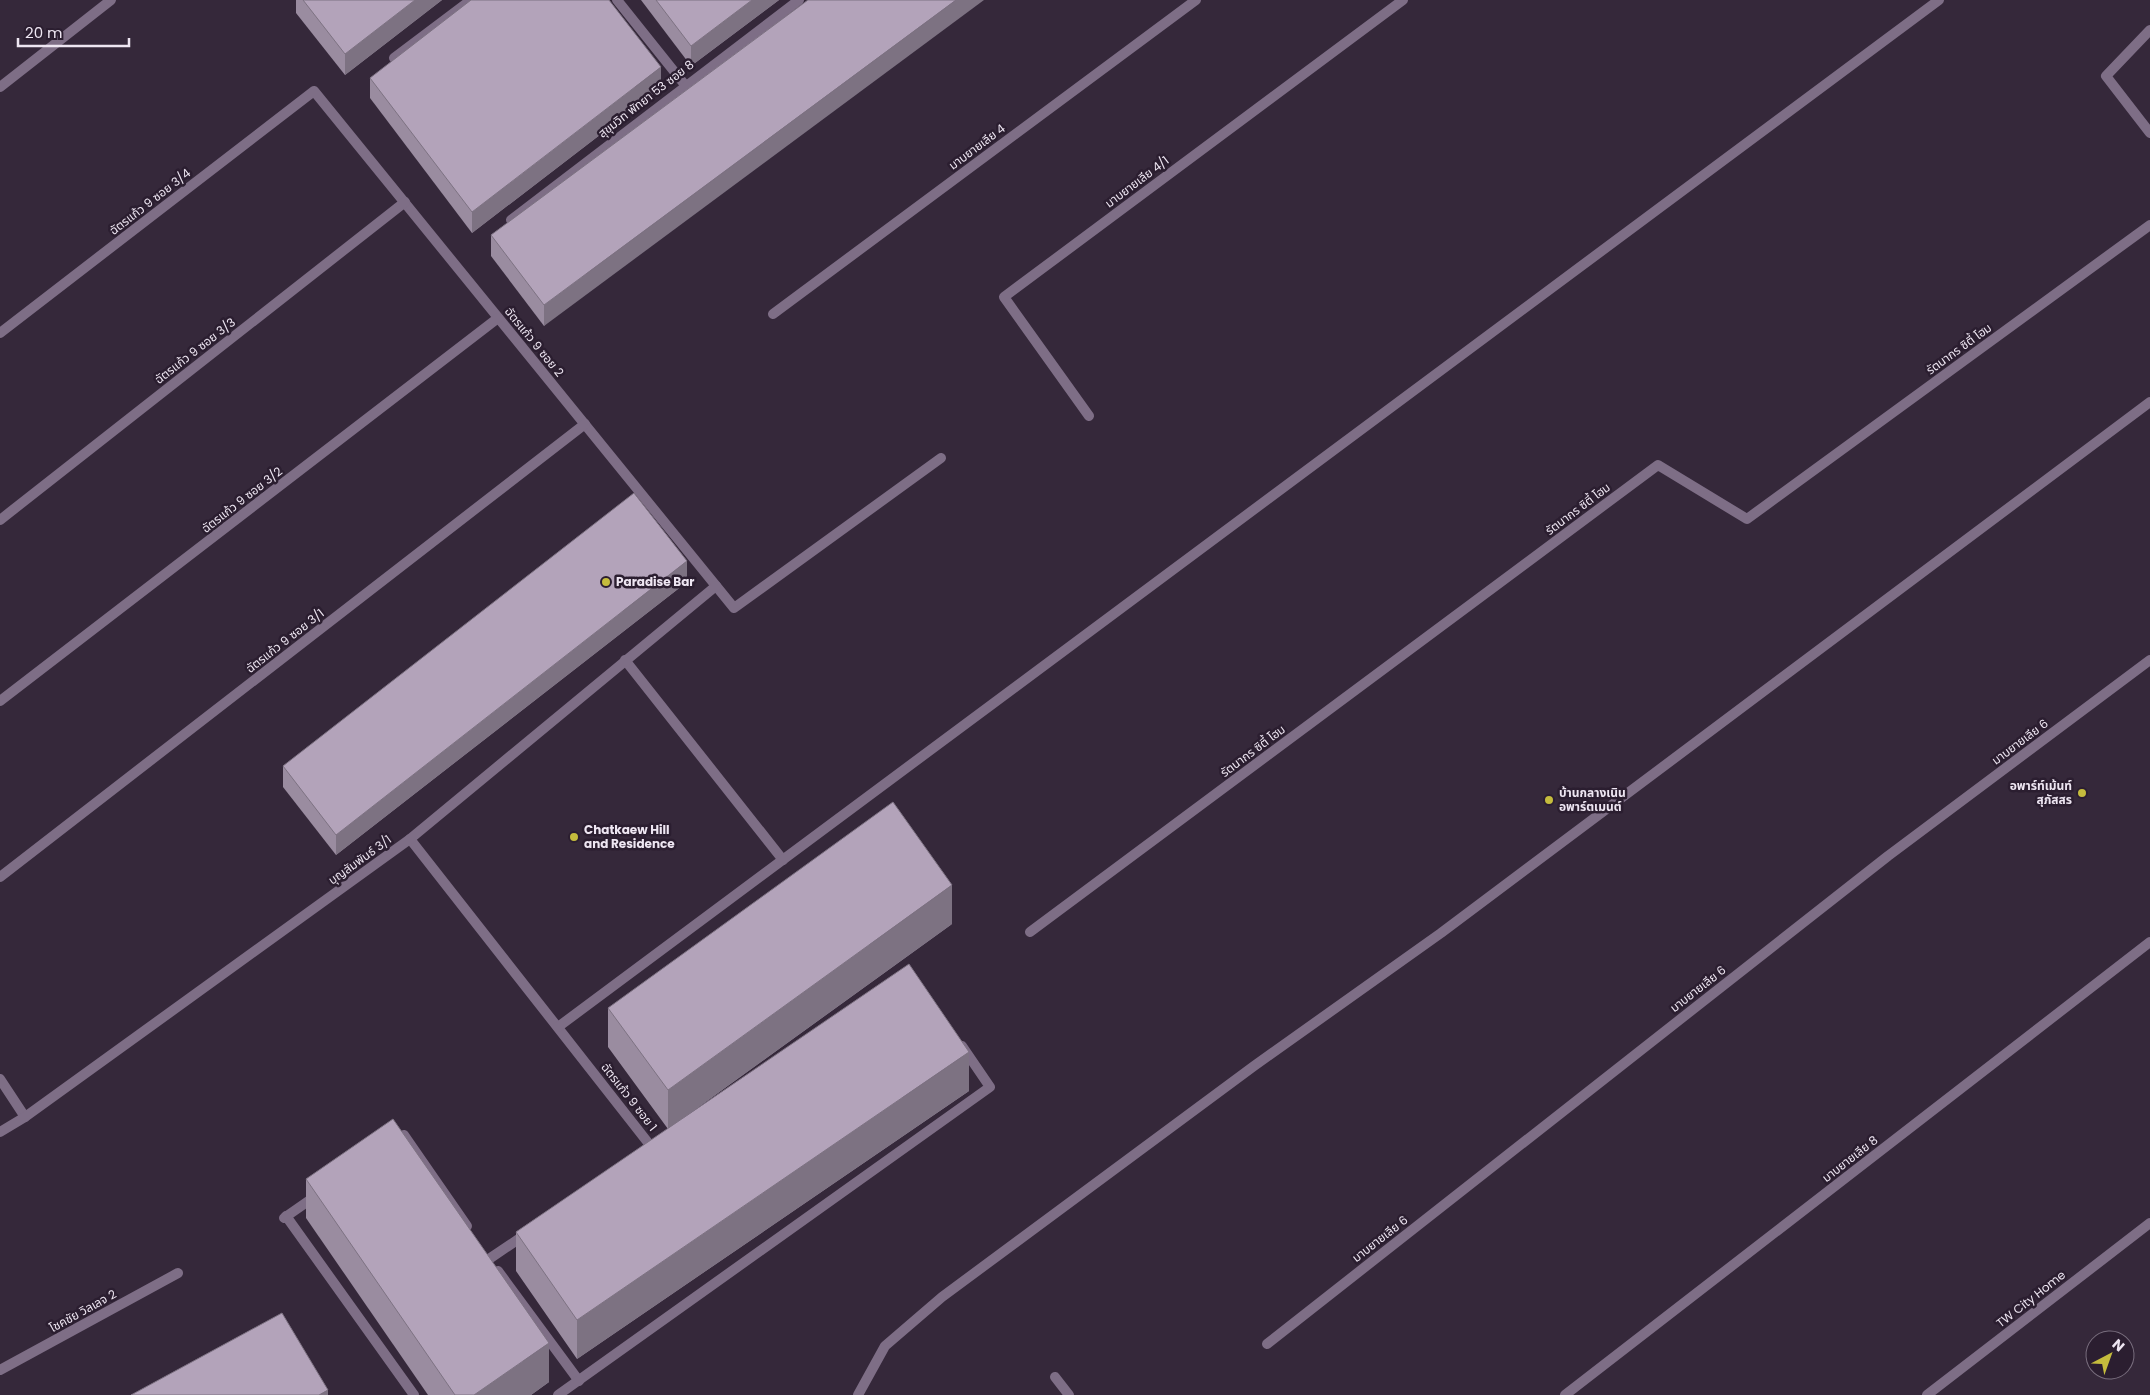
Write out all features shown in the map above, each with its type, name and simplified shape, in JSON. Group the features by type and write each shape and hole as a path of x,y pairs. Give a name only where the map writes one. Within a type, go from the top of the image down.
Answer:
{"street":[{"path":"0,87 110,0"},
{"path":"394,58 471,0"},
{"path":"617,0 685,85"},
{"name":"สุขุมวิท พัทยา 53 ซอย 8","path":"510,220 799,0"},
{"name":"มาบยายเลีย 4","path":"773,314 1196,0"},
{"name":"มาบยายเลีย 4/1","path":"1089,416 1004,297 1403,0"},
{"path":"558,1027 1939,0"},
{"path":"2150,30 2106,76 2150,133"},
{"name":"ฉัตรแก้ว 9 ซอย 2","path":"314,91 734,608 941,458"},
{"name":"ฉัตรแก้ว 9 ซอย 3/4","path":"0,333 314,91"},
{"name":"ฉัตรแก้ว 9 ซอย 3/3","path":"0,520 405,202"},
{"name":"รัตนากร ซิตี้ โฮม","path":"1030,932 1658,465 1747,518 2150,225"},
{"name":"ฉัตรแก้ว 9 ซอย 3/2","path":"0,701 498,318"},
{"path":"858,1395 885,1346 942,1297 1254,1066 1441,933 2150,402"},
{"name":"ฉัตรแก้ว 9 ซอย 3/1","path":"0,877 585,424"},
{"name":"บุญสัมพันธ์ 3/1","path":"0,1132 25,1117 410,839 716,586"},
{"path":"625,660 783,860"},
{"name":"มาบยายเลีย 6","path":"1267,1344 1888,856 2150,660"},
{"name":"ฉัตรแก้ว 9 ซอย 1","path":"410,839 653,1149"},
{"name":"มาบยายเลีย 8","path":"1565,1395 2150,942"},
{"path":"558,1395 990,1087 957,1038"},
{"path":"0,1079 25,1117"},
{"path":"381,1151 404,1134 473,1235"},
{"path":"326,1189 285,1217 414,1395"},
{"name":"TW City Home","path":"1927,1395 2150,1222"},
{"path":"538,1226 486,1255 579,1381"},
{"name":"โชคชัย วิลเลจ 2","path":"0,1370 178,1273"},
{"path":"1055,1377 1069,1395"}],"building":[{"path":"303,0 415,0 345,54"},
{"path":"471,0 609,0 661,67 472,212 370,78"},
{"path":"656,0 752,0 691,46"},
{"path":"808,0 956,0 544,305 491,235"},
{"path":"634,493 687,561 336,835 283,766"},
{"path":"893,802 952,885 668,1090 608,1008"},
{"path":"909,964 969,1052 577,1320 516,1232"},
{"path":"393,1119 549,1343 474,1395 455,1395 306,1179"},
{"path":"282,1313 328,1390 319,1395 131,1395"}],"place":[{"name":"Paradise Bar","path":"606,582"},
{"name":"อพาร์ท์เม้นท์ สุภัสสร","path":"2082,793"},
{"name":"บ้านกลางเนิน อพาร์ตเมนต์","path":"1549,800"},
{"name":"Chatkaew Hill and Residence","path":"574,837"}]}
